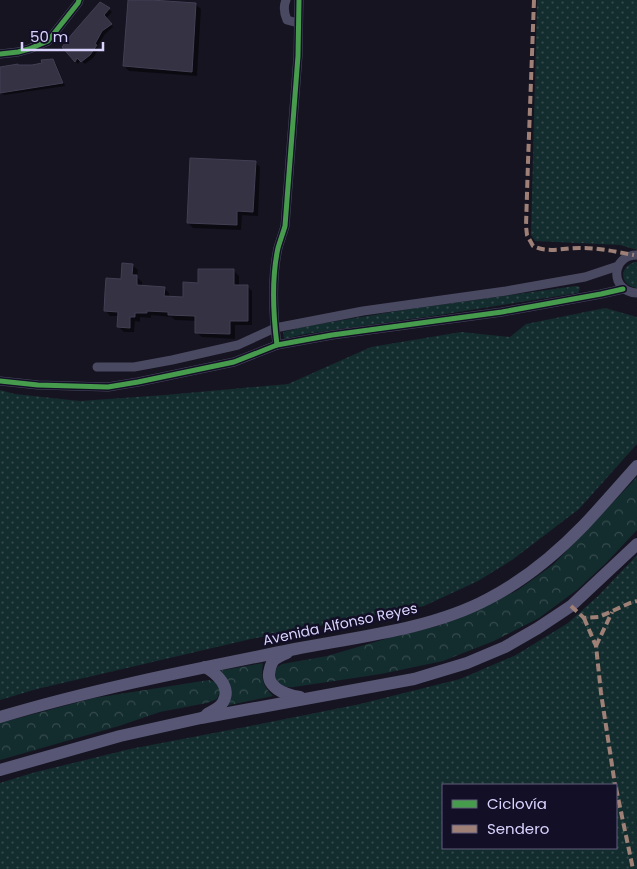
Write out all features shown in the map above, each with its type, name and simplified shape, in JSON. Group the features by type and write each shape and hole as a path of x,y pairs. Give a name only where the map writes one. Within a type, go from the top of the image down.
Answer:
{"main road":[{"name":"Avenida Alfonso Reyes","path":"0,717 112,687 293,649 387,632 446,617 488,599 537,568 583,526 637,466"},
{"path":"0,770 120,736 201,718 414,679 467,663 505,646 538,628 571,606 637,544"},
{"path":"293,649 273,661 269,680 282,693 307,698"},
{"path":"201,718 218,708 223,702 225,695 223,682 219,676 204,667"}],"street":[{"path":"0,54 30,49 48,41 79,0"},
{"path":"286,0 284,14 287,20 298,25"},
{"path":"277,345 273,288 278,248 285,226 298,56 299,0"},
{"path":"622,289 616,273 618,266 627,257 637,255"},
{"path":"97,368 134,367 238,346 275,328 363,311 506,291 585,277 618,266"},
{"path":"0,381 38,385 108,387 234,362 277,345 332,335 502,312 622,289 637,293"},
{"path":"134,367 138,382"}],"green space":[{"path":"537,0 637,0 637,250 620,245 535,241 531,235"},
{"path":"637,262 637,288 627,284 623,276 626,268"},
{"path":"576,286 580,287 578,293 305,334 284,339 283,332 307,326 409,309"},
{"path":"605,308 637,317 637,444 579,509 512,560 478,581 424,606 251,639 37,689 0,700 0,390 15,394 80,401 288,384 371,347 461,332 510,337 526,324"},
{"path":"637,477 637,530 577,590 539,618 494,641 443,661 381,674 294,687 284,686 275,678 277,667 282,664 327,656 438,626 518,590 554,564"},
{"path":"637,555 637,869 0,869 0,783 32,773 130,749 360,704 460,679 516,655 568,623 598,596"},
{"path":"263,663 263,681 273,696 225,706 218,671"},
{"path":"209,680 215,682 220,691 217,699 207,703 160,712 119,726 0,760 0,723 94,698"}],"building":[{"path":"128,0 196,3 192,72 123,66"},
{"path":"100,2 110,8 104,15 112,24 102,31 95,44 97,45 90,55 81,62 77,58 75,62 62,47"},
{"path":"53,59 63,83 0,93 0,67 18,64 32,65 42,63 41,60"},
{"path":"190,158 256,161 253,212 237,211 237,225 187,223"},
{"path":"122,263 133,264 132,275 137,275 137,285 165,287 164,296 183,297 183,282 198,283 198,269 234,269 234,285 248,285 248,321 230,321 230,334 195,333 195,316 168,315 168,312 147,311 147,313 135,313 135,317 130,317 130,328 117,327 118,312 104,311 106,278 121,279"}],"marked path":[{"path":"534,0 527,235 533,246 545,250 589,248 634,255"},
{"path":"571,606 584,618 599,617 637,601"},
{"path":"596,646 612,612"},
{"path":"584,618 596,646 615,784"},
{"path":"617,793 633,869"}],"cycle path":[{"path":"0,54 18,52 48,41 79,0"},
{"path":"277,345 274,309 274,272 278,248 285,226 298,56 299,0"},
{"path":"0,381 38,385 108,387 234,362 277,345 332,335 502,312 623,289"}]}
